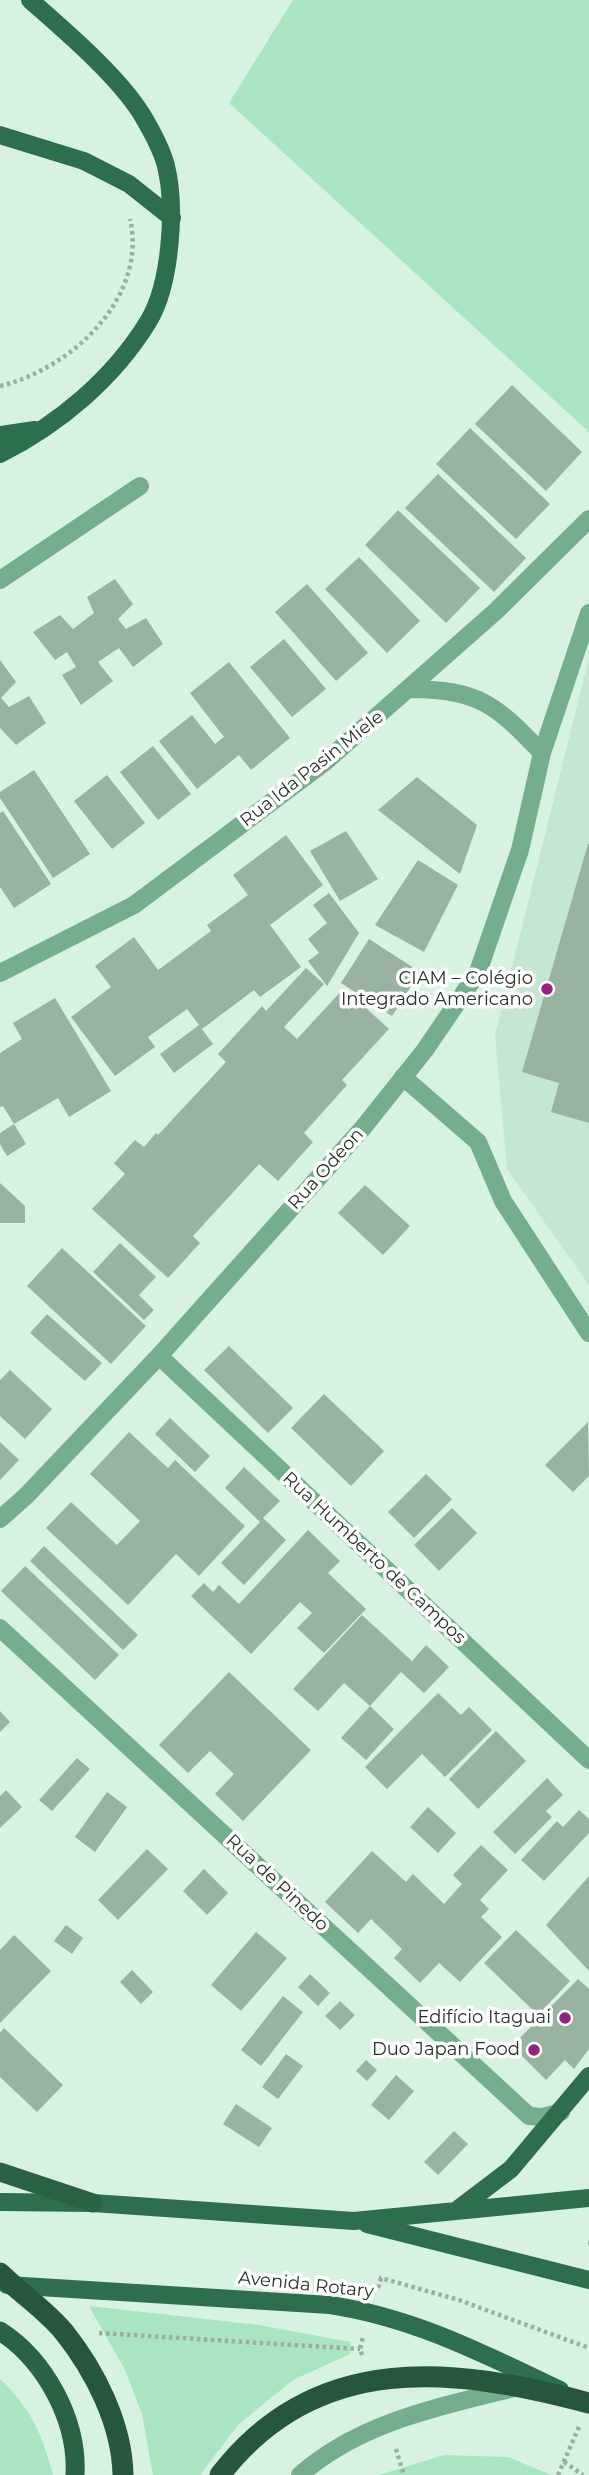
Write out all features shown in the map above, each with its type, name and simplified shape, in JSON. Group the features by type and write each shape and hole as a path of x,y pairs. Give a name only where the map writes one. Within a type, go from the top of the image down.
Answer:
{"highway":[{"path":"0,2172 93,2203"},
{"path":"4,2281 63,2331 99,2386 122,2451 123,2475"},
{"path":"0,2331 13,2339 38,2364 58,2397 69,2432 75,2475"},
{"path":"220,2475 263,2431 294,2408 323,2393 418,2375 523,2386 587,2409"}],"main road":[{"path":"0,454 49,428 86,396 121,359 150,320 164,275 172,218 166,165 141,113 85,49 30,0"},
{"path":"0,135 84,161 129,184 172,218"},
{"path":"0,435 49,428"},
{"path":"457,2210 511,2169 589,2077"},
{"path":"0,2202 93,2203 354,2221 589,2198"},
{"path":"354,2221 589,2280"},
{"name":"Avenida Rotary","path":"4,2281 331,2305 371,2311 409,2322 451,2339 587,2409"}],"street":[{"path":"0,580 141,486"},
{"name":"Rua Ida Pasin Miele","path":"0,973 134,905 325,762 411,689 496,611 589,519"},
{"name":"Rua Odeon","path":"0,1519 26,1496 159,1356 362,1129 478,972 520,850 542,753 589,613"},
{"path":"411,689 447,689 479,698 505,715 542,753"},
{"path":"403,1077 478,1142 503,1201 589,1333"},
{"name":"Rua Humberto de Campos","path":"159,1356 589,1760"},
{"name":"Rua de Pinedo","path":"0,1628 529,2116 543,2117 561,2112"},
{"path":"300,2475 348,2440 387,2424 523,2386"}],"path":[{"path":"0,386 52,366 74,351 99,325 119,296 131,263 135,238 129,213"},
{"path":"63,2331 360,2349"},
{"path":"558,2475 587,2409"},
{"path":"394,2444 404,2475"},
{"path":"564,2462 583,2475"}],"shaded area":[{"name":"CIAM – Colégio Integrado Americano","path":"589,658 589,1285 507,1169 495,1035"}],"green space":[{"path":"293,0 589,0 589,432 229,103"},
{"path":"89,2306 259,2325 351,2342 350,2354 293,2380 238,2425 200,2475 153,2475 142,2414 125,2370"},
{"path":"0,2379 34,2422 53,2475 0,2475"},
{"path":"444,2455 508,2457 551,2475 379,2475"}],"building":[{"path":"512,385 582,452 546,491 475,424"},
{"path":"470,428 550,504 516,539 436,464"},
{"path":"438,474 526,558 494,592 405,508"},
{"path":"398,510 480,588 446,623 365,545"},
{"path":"359,557 420,621 387,653 325,589"},
{"path":"115,579 133,604 118,619 126,629 146,618 163,644 133,667 119,648 98,662 113,681 81,705 62,675 76,667 67,652 55,660 33,632 60,615 73,629 94,613 87,597"},
{"path":"307,584 368,653 336,681 275,612"},
{"path":"284,639 326,689 292,717 250,667"},
{"path":"0,660 16,682 1,698 9,707 29,696 46,723 16,745 0,728"},
{"path":"229,662 290,738 251,770 239,755 197,789 159,741 192,715 215,744 224,737 190,693"},
{"path":"153,746 191,794 158,820 120,772"},
{"path":"34,770 90,854 53,878 0,798 0,792"},
{"path":"107,775 145,823 112,849 74,801"},
{"path":"417,777 477,825 460,874 378,810"},
{"path":"3,811 51,884 14,908 0,887 0,813"},
{"path":"346,831 378,879 340,901 310,851"},
{"path":"286,835 323,885 270,925 301,967 260,997 254,990 202,1029 213,1044 174,1073 160,1054 199,1025 187,1009 148,1037 155,1047 115,1076 71,1017 111,987 95,966 134,937 158,970 211,931 207,925 248,895 233,875"},
{"path":"588,844 589,1123 551,1112 559,1083 522,1072"},
{"path":"418,860 458,885 424,952 375,925"},
{"path":"329,893 359,933 327,986 308,961 319,953 308,939 327,923 313,905"},
{"path":"369,939 420,972 392,1016 341,983"},
{"path":"306,968 324,984 284,1027 297,1039 344,988 389,1029 342,1080 347,1085 304,1133 313,1142 278,1181 259,1164 193,1236 200,1243 168,1278 92,1209 125,1174 114,1163 135,1140 144,1147 156,1133 158,1135 226,1062 218,1054 262,1006 266,1011"},
{"path":"55,998 111,1091 69,1117 58,1098 14,1124 3,1106 0,1107 0,1053 22,1039 13,1023"},
{"path":"14,1124 26,1144 7,1156 0,1144 0,1133"},
{"path":"0,1183 25,1206 25,1223 0,1223"},
{"path":"365,1185 410,1226 383,1255 338,1213"},
{"path":"120,1243 156,1277 139,1295 154,1310 144,1320 93,1272"},
{"path":"62,1248 146,1326 111,1364 27,1286"},
{"path":"47,1314 102,1363 85,1381 30,1333"},
{"path":"229,1346 293,1408 268,1433 204,1370"},
{"path":"10,1370 52,1409 25,1439 0,1416 0,1380"},
{"path":"324,1394 384,1451 351,1486 291,1428"},
{"path":"170,1418 210,1456 195,1472 155,1434"},
{"path":"588,1422 589,1476 573,1492 545,1465"},
{"path":"129,1432 168,1468 175,1460 245,1526 199,1576 176,1554 128,1605 46,1528 71,1502 117,1545 140,1521 90,1474"},
{"path":"0,1442 19,1460 0,1480"},
{"path":"244,1467 280,1501 263,1518 286,1540 244,1585 221,1563 260,1522 225,1488"},
{"path":"426,1474 452,1499 414,1538 388,1512"},
{"path":"452,1508 477,1533 439,1571 414,1545"},
{"path":"308,1530 340,1561 328,1573 366,1609 324,1653 297,1628 312,1613 300,1602 251,1654 191,1596 204,1583 213,1592 219,1585 239,1604"},
{"path":"44,1546 138,1635 123,1650 30,1561"},
{"path":"25,1566 119,1655 95,1680 1,1591"},
{"path":"362,1615 412,1661 426,1645 449,1667 424,1693 401,1672 370,1706 344,1683 318,1711 293,1689"},
{"path":"229,1672 311,1750 243,1821 215,1794 234,1774 210,1751 188,1773 159,1745"},
{"path":"438,1693 461,1715 469,1707 492,1730 445,1777 422,1754 387,1789 365,1767"},
{"path":"370,1706 394,1729 366,1760 341,1738"},
{"path":"0,1711 10,1722 0,1732"},
{"path":"496,1731 526,1761 478,1809 449,1779"},
{"path":"77,1758 90,1769 52,1811 39,1800"},
{"path":"547,1778 563,1795 546,1811 552,1817 515,1854 493,1832"},
{"path":"6,1790 22,1807 0,1828 0,1796"},
{"path":"107,1792 127,1807 95,1852 75,1837"},
{"path":"428,1807 456,1833 438,1853 410,1827"},
{"path":"579,1810 589,1819 589,1833 544,1881 521,1860 557,1821 563,1827"},
{"path":"481,1845 508,1870 480,1900 489,1909 481,1917 502,1937 460,1982 439,1963 420,1983 394,1958 402,1949 371,1919 358,1933 325,1902 372,1851 406,1882 413,1874 444,1904 462,1884 453,1875"},
{"path":"147,1849 168,1869 118,1920 98,1900"},
{"path":"204,1869 228,1893 207,1915 183,1891"},
{"path":"589,1876 589,1971 546,1925"},
{"path":"66,1925 83,1938 72,1954 54,1941"},
{"path":"516,1930 570,1981 538,2015 484,1963"},
{"path":"256,1932 287,1958 241,2011 211,1985"},
{"path":"14,1935 51,1971 0,2023 0,1950"},
{"path":"132,1970 153,1992 141,2004 120,1982"},
{"path":"310,1974 330,1993 318,2006 298,1987"},
{"name":"Edifício Itaguai","path":"578,1979 589,1989 589,2049 574,2069 565,2060 546,2080 512,2046"},
{"path":"283,1996 303,2012 261,2066 241,2050"},
{"path":"340,2001 355,2015 340,2030 325,2016"},
{"path":"4,2028 63,2085 37,2112 0,2077 0,2033"},
{"path":"286,2054 303,2066 278,2099 262,2087"},
{"path":"366,2060 377,2070 367,2081 356,2071"},
{"path":"396,2075 414,2091 389,2120 371,2105"},
{"path":"236,2104 272,2128 259,2147 223,2124"},
{"path":"454,2131 468,2144 438,2175 424,2162"}],"place":[{"name":"CIAM – Colégio Integrado Americano","path":"547,989"},
{"name":"Edifício Itaguai","path":"565,2018"},
{"name":"Duo Japan Food","path":"534,2050"}]}
